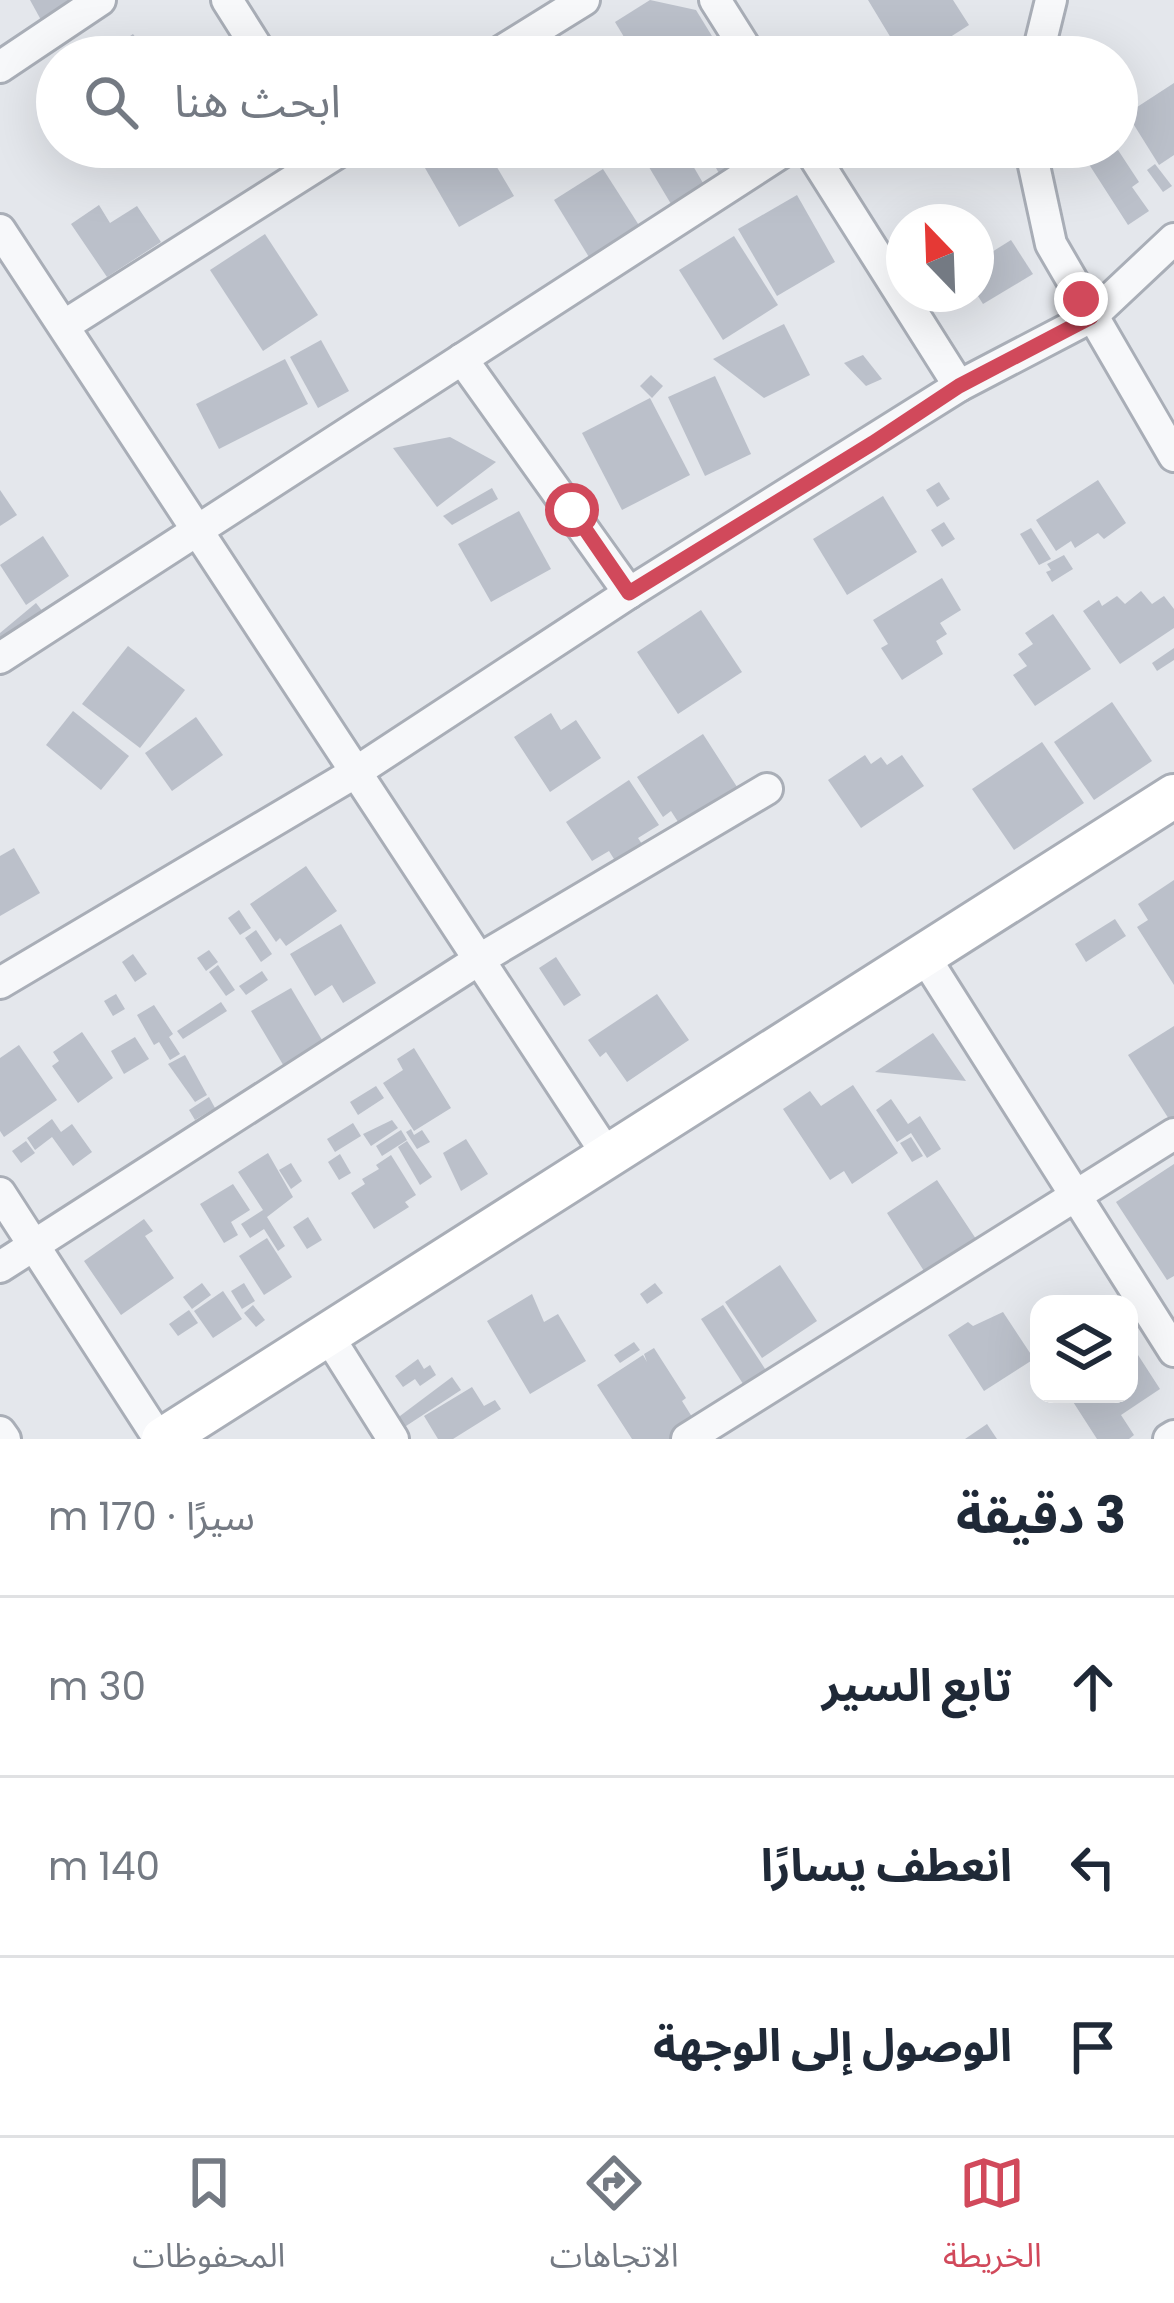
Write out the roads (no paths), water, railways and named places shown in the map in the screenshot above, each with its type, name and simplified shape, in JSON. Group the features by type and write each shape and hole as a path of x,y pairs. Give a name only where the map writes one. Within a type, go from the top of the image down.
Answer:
{"street":[{"path":"46,36 100,0"},
{"path":"226,0 249,36"},
{"path":"526,36 584,0"},
{"path":"715,0 738,36"},
{"path":"1043,36 1052,0"},
{"path":"0,67 36,43"},
{"path":"65,325 305,168"},
{"path":"0,658 757,168"},
{"path":"821,168 959,386"},
{"path":"1035,168 1051,244 1174,456"},
{"path":"0,230 608,1156"},
{"path":"0,982 356,772 959,386 1091,317 1174,238"},
{"path":"461,358 629,593"},
{"path":"0,1267 480,959 767,789"},
{"path":"0,1193 161,1439 1174,796"},
{"path":"924,956 1174,1351"},
{"path":"687,1439 1174,1134"},
{"path":"327,1334 393,1439"}]}
